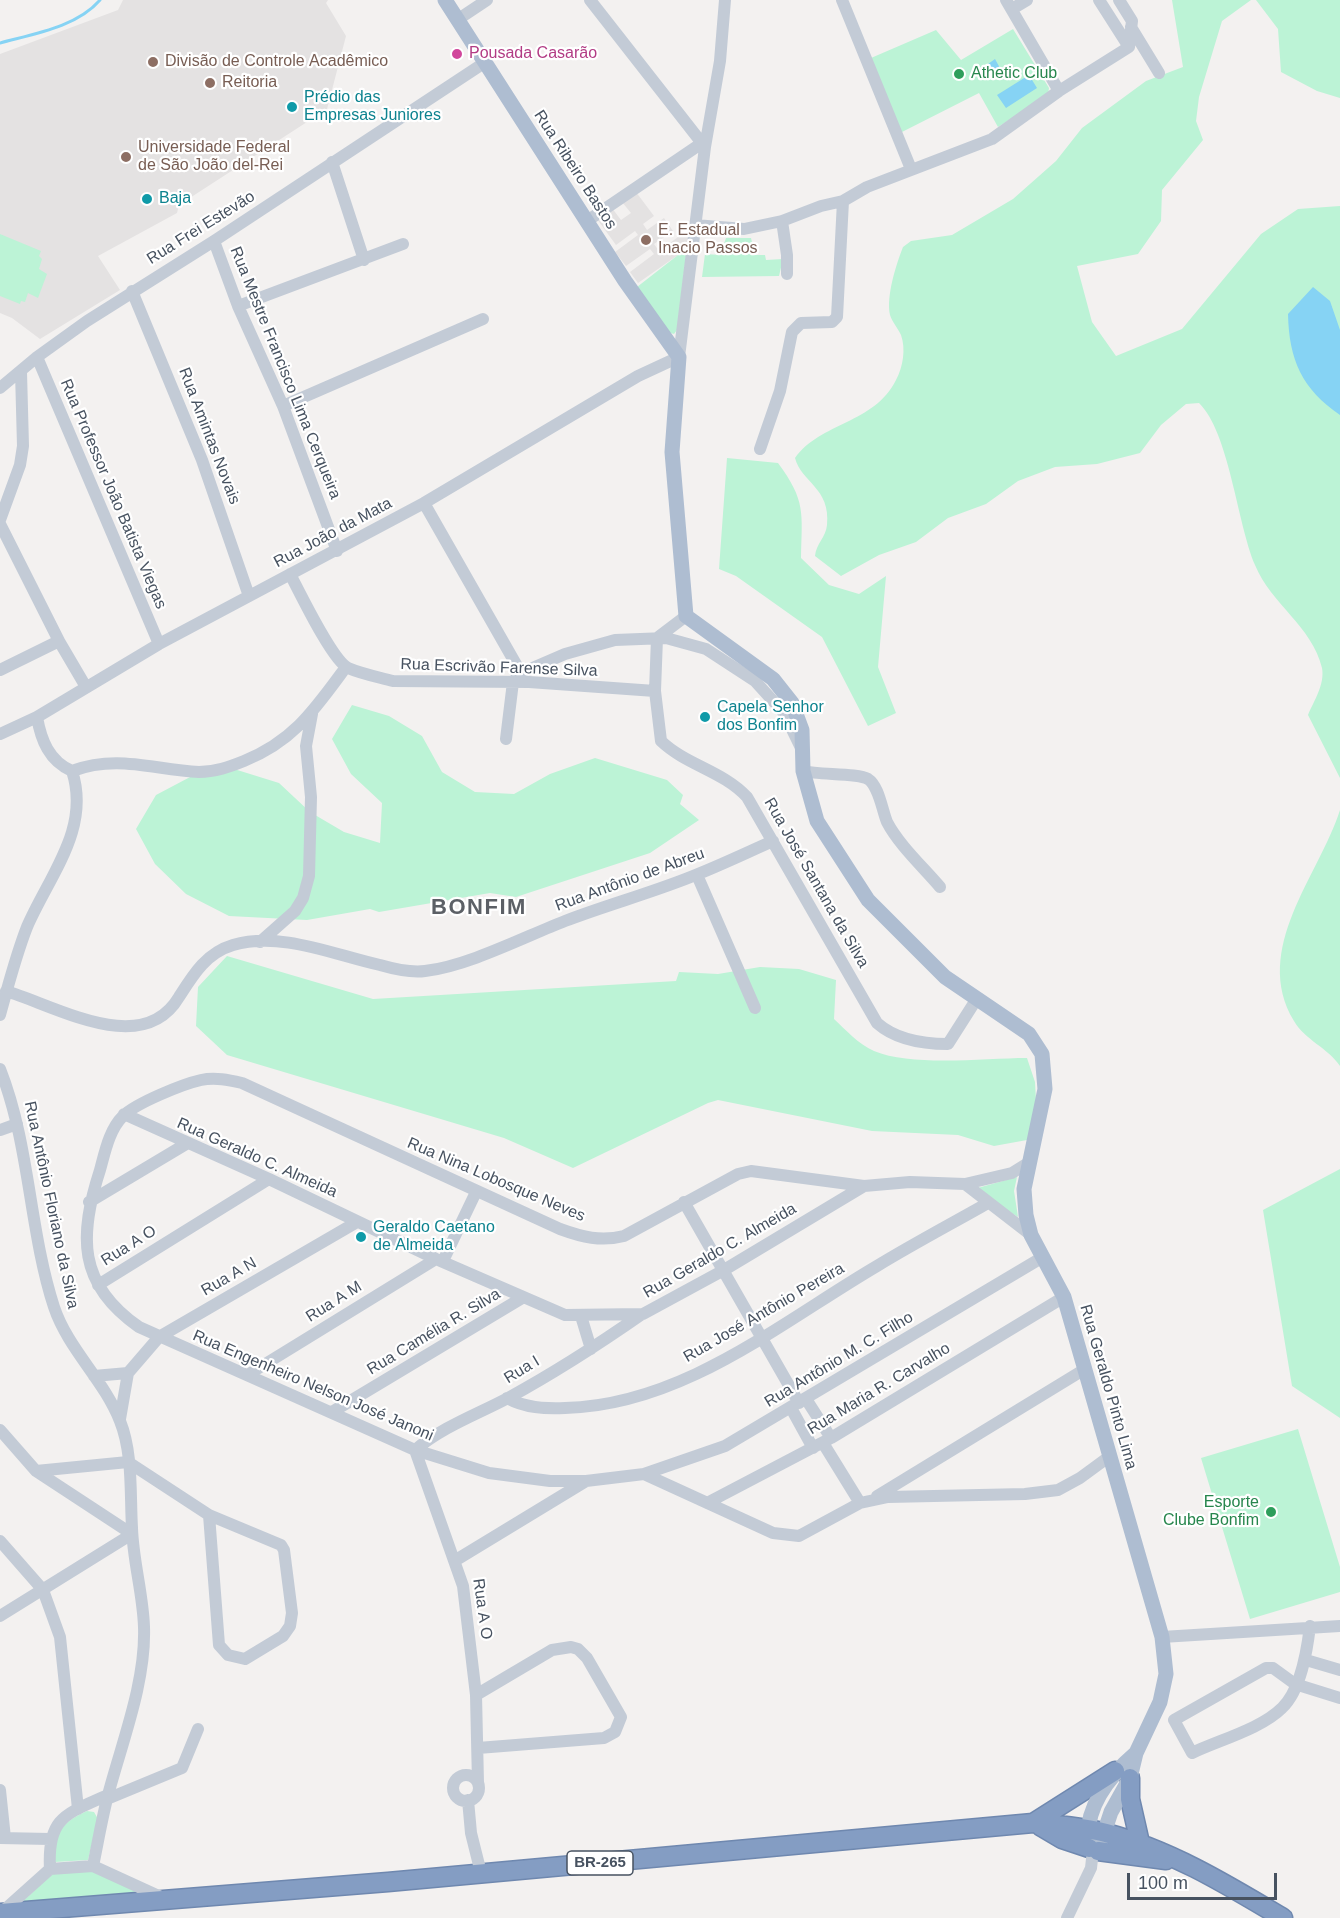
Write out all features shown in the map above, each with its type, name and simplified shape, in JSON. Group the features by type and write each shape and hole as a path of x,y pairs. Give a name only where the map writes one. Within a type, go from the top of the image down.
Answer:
{"highway":[{"path":"1034,1822 1122,1775 1140,1843"},
{"path":"1034,1822 1062,1839 1093,1850 1180,1860"},
{"name":"BR-265","path":"0,1914 1034,1822 1096,1831 1140,1843 1203,1870 1283,1918"}],"main road":[{"name":"Rua Ribeiro Bastos","path":"445,0 625,281 679,357"},
{"path":"679,357 672,452 686,616 746,658 782,689 798,714 802,730 803,771 816,821 854,882 868,900 945,977 976,1000"},
{"name":"Rua Geraldo Pinto Lima","path":"976,1000 1029,1034 1042,1054 1045,1077 1024,1189 1031,1235 1064,1298 1162,1637 1166,1661 1164,1687 1153,1721 1122,1775 1117,1799 1096,1831"},
{"path":"1093,1850 1096,1831"}],"street":[{"path":"457,20 487,0"},
{"path":"590,0 704,145"},
{"path":"679,357 704,145 720,61 726,0"},
{"path":"842,0 911,169"},
{"path":"1027,0 1009,5 1059,91"},
{"path":"1100,0 1129,47"},
{"path":"1119,0 1159,73"},
{"path":"1129,47 1131,23"},
{"path":"695,225 744,229 782,221 821,206 843,201 867,187 992,139 1059,91 1129,47"},
{"name":"Rua Frei Estevão","path":"0,388 37,357 132,291 214,241 484,63"},
{"path":"587,221 704,145"},
{"path":"332,162 364,260"},
{"path":"760,449 780,391 792,332 801,323 832,322 837,317 843,201"},
{"path":"782,221 787,273"},
{"name":"Rua Mestre Francisco Lima Cerqueira","path":"214,241 238,306 283,406 337,551"},
{"path":"238,306 403,244"},
{"name":"Rua Amintas Novais","path":"132,291 202,460 249,596"},
{"path":"283,406 483,319"},
{"name":"Rua Professor João Batista Viegas","path":"37,357 159,645"},
{"name":"Rua João da Mata","path":"0,735 37,717 159,645 424,503 638,376 679,357"},
{"path":"21,372 23,446 21,465 0,522 59,641 86,687"},
{"path":"424,503 517,677 506,739"},
{"path":"37,717 43,742 50,754 62,767 72,771 100,764 135,763 210,771 228,768 270,750 287,738 312,714 346,667 324,636 290,574"},
{"path":"657,638 686,616"},
{"path":"517,677 565,654 615,640 657,638 685,642 706,649 755,681 784,713 802,750"},
{"name":"Rua José Santana da Silva","path":"657,638 654,691 661,741 676,753 740,789 756,811 877,1023 889,1034 919,1042 948,1044 976,1000"},
{"path":"0,670 59,641"},
{"name":"Rua Escrivão Farense Silva","path":"346,667 393,681 517,677 654,691"},
{"path":"260,942 295,910 303,898 309,876 311,797 306,746 312,714"},
{"path":"287,738 306,746"},
{"path":"0,1015 26,929 69,846 74,827 78,790 72,771"},
{"path":"803,771 823,775 844,774 868,779 874,786 888,823 940,887"},
{"name":"Rua Antônio de Abreu","path":"6,991 108,1026 131,1028 153,1024 169,1013 189,979 202,963 233,945 260,942 286,943 402,970 423,972 447,967 572,918 697,875 773,842"},
{"path":"697,875 755,1008"},
{"name":"Rua Antônio Floriano da Silva","path":"0,1069 17,1124 30,1200 54,1305 67,1335 120,1419 128,1462 132,1534 144,1626 143,1647 127,1730 108,1797 93,1866"},
{"name":"Rua Nina Lobosque Neves","path":"124,1114 137,1106 201,1080 228,1080 242,1083 560,1230 609,1240 624,1236 738,1174 751,1172 864,1186 910,1182 965,1184 1012,1173 1029,1163"},
{"path":"89,1202 109,1140 124,1114"},
{"name":"Rua Geraldo C. Almeida","path":"124,1114 186,1144 269,1179 522,1298 565,1315 643,1314 724,1270 864,1186"},
{"path":"0,1130 17,1124"},
{"path":"89,1202 186,1144"},
{"name":"Rua A O","path":"98,1285 269,1179"},
{"path":"965,1184 1031,1235"},
{"path":"440,1260 476,1192"},
{"name":"Rua Engenheiro Nelson José Janoni","path":"89,1202 85,1236 98,1285 119,1313 159,1337 249,1374 416,1450 489,1473 550,1481 586,1481 644,1474"},
{"path":"684,1202 822,1443 864,1502"},
{"name":"Rua José Antônio Pereira","path":"507,1398 519,1405 551,1409 601,1405 668,1386 712,1367 877,1265 988,1203"},
{"name":"Rua A N","path":"128,1373 159,1337 357,1221"},
{"name":"Rua Antônio M. C. Filho","path":"644,1474 726,1446 1043,1257"},
{"name":"Rua A M","path":"249,1374 440,1260"},
{"name":"Rua Camélia R. Silva","path":"332,1412 522,1298"},
{"name":"Rua Maria R. Carvalho","path":"706,1503 822,1443 1064,1298"},
{"name":"Rua I","path":"416,1450 436,1433 507,1398 591,1349 643,1314"},
{"path":"581,1316 591,1349"},
{"path":"644,1474 786,1536 808,1532 864,1502 1084,1369"},
{"path":"94,1376 128,1373 120,1419"},
{"path":"799,1403 822,1443"},
{"path":"0,1430 36,1471 132,1534 0,1616"},
{"name":"Rua A O","path":"416,1450 456,1560 463,1586 476,1695 478,1783"},
{"path":"864,1502 888,1497 1025,1494 1058,1490 1080,1478 1110,1456"},
{"path":"36,1471 128,1462 209,1515 281,1545 284,1550 292,1613 290,1626 284,1636 244,1659 234,1658 222,1651 218,1638 209,1515"},
{"path":"550,1481 557,1501"},
{"name":"Rua Engenheiro Nelson José Janoni","path":"456,1560 557,1501 586,1481"},
{"path":"0,1541 43,1590 60,1637 78,1809"},
{"path":"1162,1637 1310,1626 1340,1626"},
{"path":"1310,1626 1306,1660 1295,1684 1291,1696 1282,1709 1256,1725 1192,1754 1173,1720 1266,1668 1273,1668 1295,1684 1340,1698"},
{"path":"468,1800 458,1797 453,1789 456,1780 474,1769 478,1754 604,1738 619,1728 620,1712 587,1658 578,1649 567,1646 552,1650 476,1695"},
{"path":"1306,1660 1340,1670"},
{"path":"50,1869 50,1839 60,1822 78,1809 182,1768 198,1729"},
{"path":"465,1775 471,1776 478,1783 477,1794 468,1800"},
{"path":"0,1790 2,1838 50,1839"},
{"path":"468,1800 471,1833 481,1873"},
{"path":"1067,1918 1091,1868 1093,1850"},
{"path":"0,1914 50,1869 93,1866 165,1899"}],"shaded area":[{"name":"Universidade Federal de São João del-Rei","path":"123,0 328,0 326,3 346,36 327,109 179,205 177,213 98,256 120,290 40,339 12,318 0,313 0,54 118,10"},
{"name":"E. Estadual Inacio Passos","path":"636,192 654,216 643,224 647,230 664,218 673,231 654,244 659,251 689,229 688,248 638,283 630,272 654,254 650,249 626,266 615,252 638,235 635,231 616,245 597,219 612,208 621,220 631,213 622,202"}],"green space":[{"path":"1172,0 1251,0 1222,21 1199,97 1196,121 1203,140 1162,190 1161,221 1138,254 1077,266 1092,322 1116,356 1182,329 1261,234 1298,209 1340,206 1340,778 1308,715 1323,674 1317,653 1301,627 1271,592 1255,565 1218,434 1199,403 1186,404 1161,425 1140,453 1097,464 1055,467 1018,481 986,504 948,518 916,542 879,555 841,576 815,556 827,525 825,502 798,466 795,458 819,437 875,406 896,380 902,364 903,346 901,335 890,315 889,299 903,247 911,241 952,235 1013,199 1056,161 1082,128 1146,81 1183,67"},
{"path":"1256,0 1340,0 1340,98 1317,91 1281,72 1278,29"},
{"name":"Athetic Club","path":"1013,29 1049,88 1048,95 998,127 979,93 900,133 871,58 936,30 961,60"},
{"path":"0,234 41,251 39,256 42,259 39,269 47,274 38,298 28,293 25,302 21,301 20,304 0,296"},
{"path":"726,238 751,238 755,255 765,255 766,260 783,259 779,276 702,277 705,254 720,255"},
{"path":"687,248 677,330 674,334 664,331 637,287"},
{"path":"727,458 778,463 794,487 798,498 802,518 801,558 829,585 859,594 886,576 878,667 896,713 868,726 822,637 736,576 719,569"},
{"path":"352,705 389,716 422,736 442,772 475,792 514,794 550,774 595,758 667,780 683,795 680,804 699,820 650,853 516,897 490,893 379,912 370,909 307,920 229,916 186,894 155,864 136,829 156,795 192,776 234,769 279,783 310,812 344,832 380,843 382,803 351,774 332,739"},
{"path":"1340,810 1340,1066 1304,1034 1294,1021 1283,994 1280,967 1284,940 1293,913"},
{"path":"227,956 373,999 676,981 679,972 718,974 760,967 799,969 836,980 834,1019 857,1041 874,1051 908,1059 928,1060 1027,1058 1035,1082 1038,1138 994,1146 958,1135 872,1131 718,1100 573,1168 504,1138 227,1055 196,1026 198,987"},
{"path":"1340,1169 1340,1418 1292,1386 1263,1210"},
{"path":"1017,1177 1014,1191 1018,1217 974,1189"},
{"name":"Esporte Clube Bonfim","path":"1298,1429 1340,1567 1340,1592 1250,1619 1201,1458"},
{"path":"87,1811 94,1812 98,1819 88,1860 55,1862 56,1843 61,1830 71,1820"},
{"path":"92,1871 144,1894 21,1903 53,1873"}],"water":[{"path":"995,59 1000,68 986,77 981,69"},
{"path":"1029,75 1037,88 1006,108 997,95"},
{"path":"1313,287 1330,301 1340,330 1340,415 1316,395 1307,384 1291,346 1288,314"}],"waterway":[{"path":"0,43 40,33 67,23 79,17 100,0"}],"place":[{"name":"Pousada Casarão","path":"457,54"},
{"name":"Divisão de Controle Acadêmico","path":"153,62"},
{"name":"Athetic Club","path":"959,74"},
{"name":"Reitoria","path":"210,83"},
{"name":"Prédio das Empresas Juniores","path":"292,107"},
{"name":"Universidade Federal de São João del-Rei","path":"126,157"},
{"name":"Baja","path":"147,199"},
{"name":"E. Estadual Inacio Passos","path":"646,240"},
{"name":"Capela Senhor dos Bonfim","path":"705,717"},
{"name":"Geraldo Caetano de Almeida","path":"361,1237"},
{"name":"Esporte Clube Bonfim","path":"1271,1512"}],"district":[{"name":"BONFIM","path":"479,908"}]}
